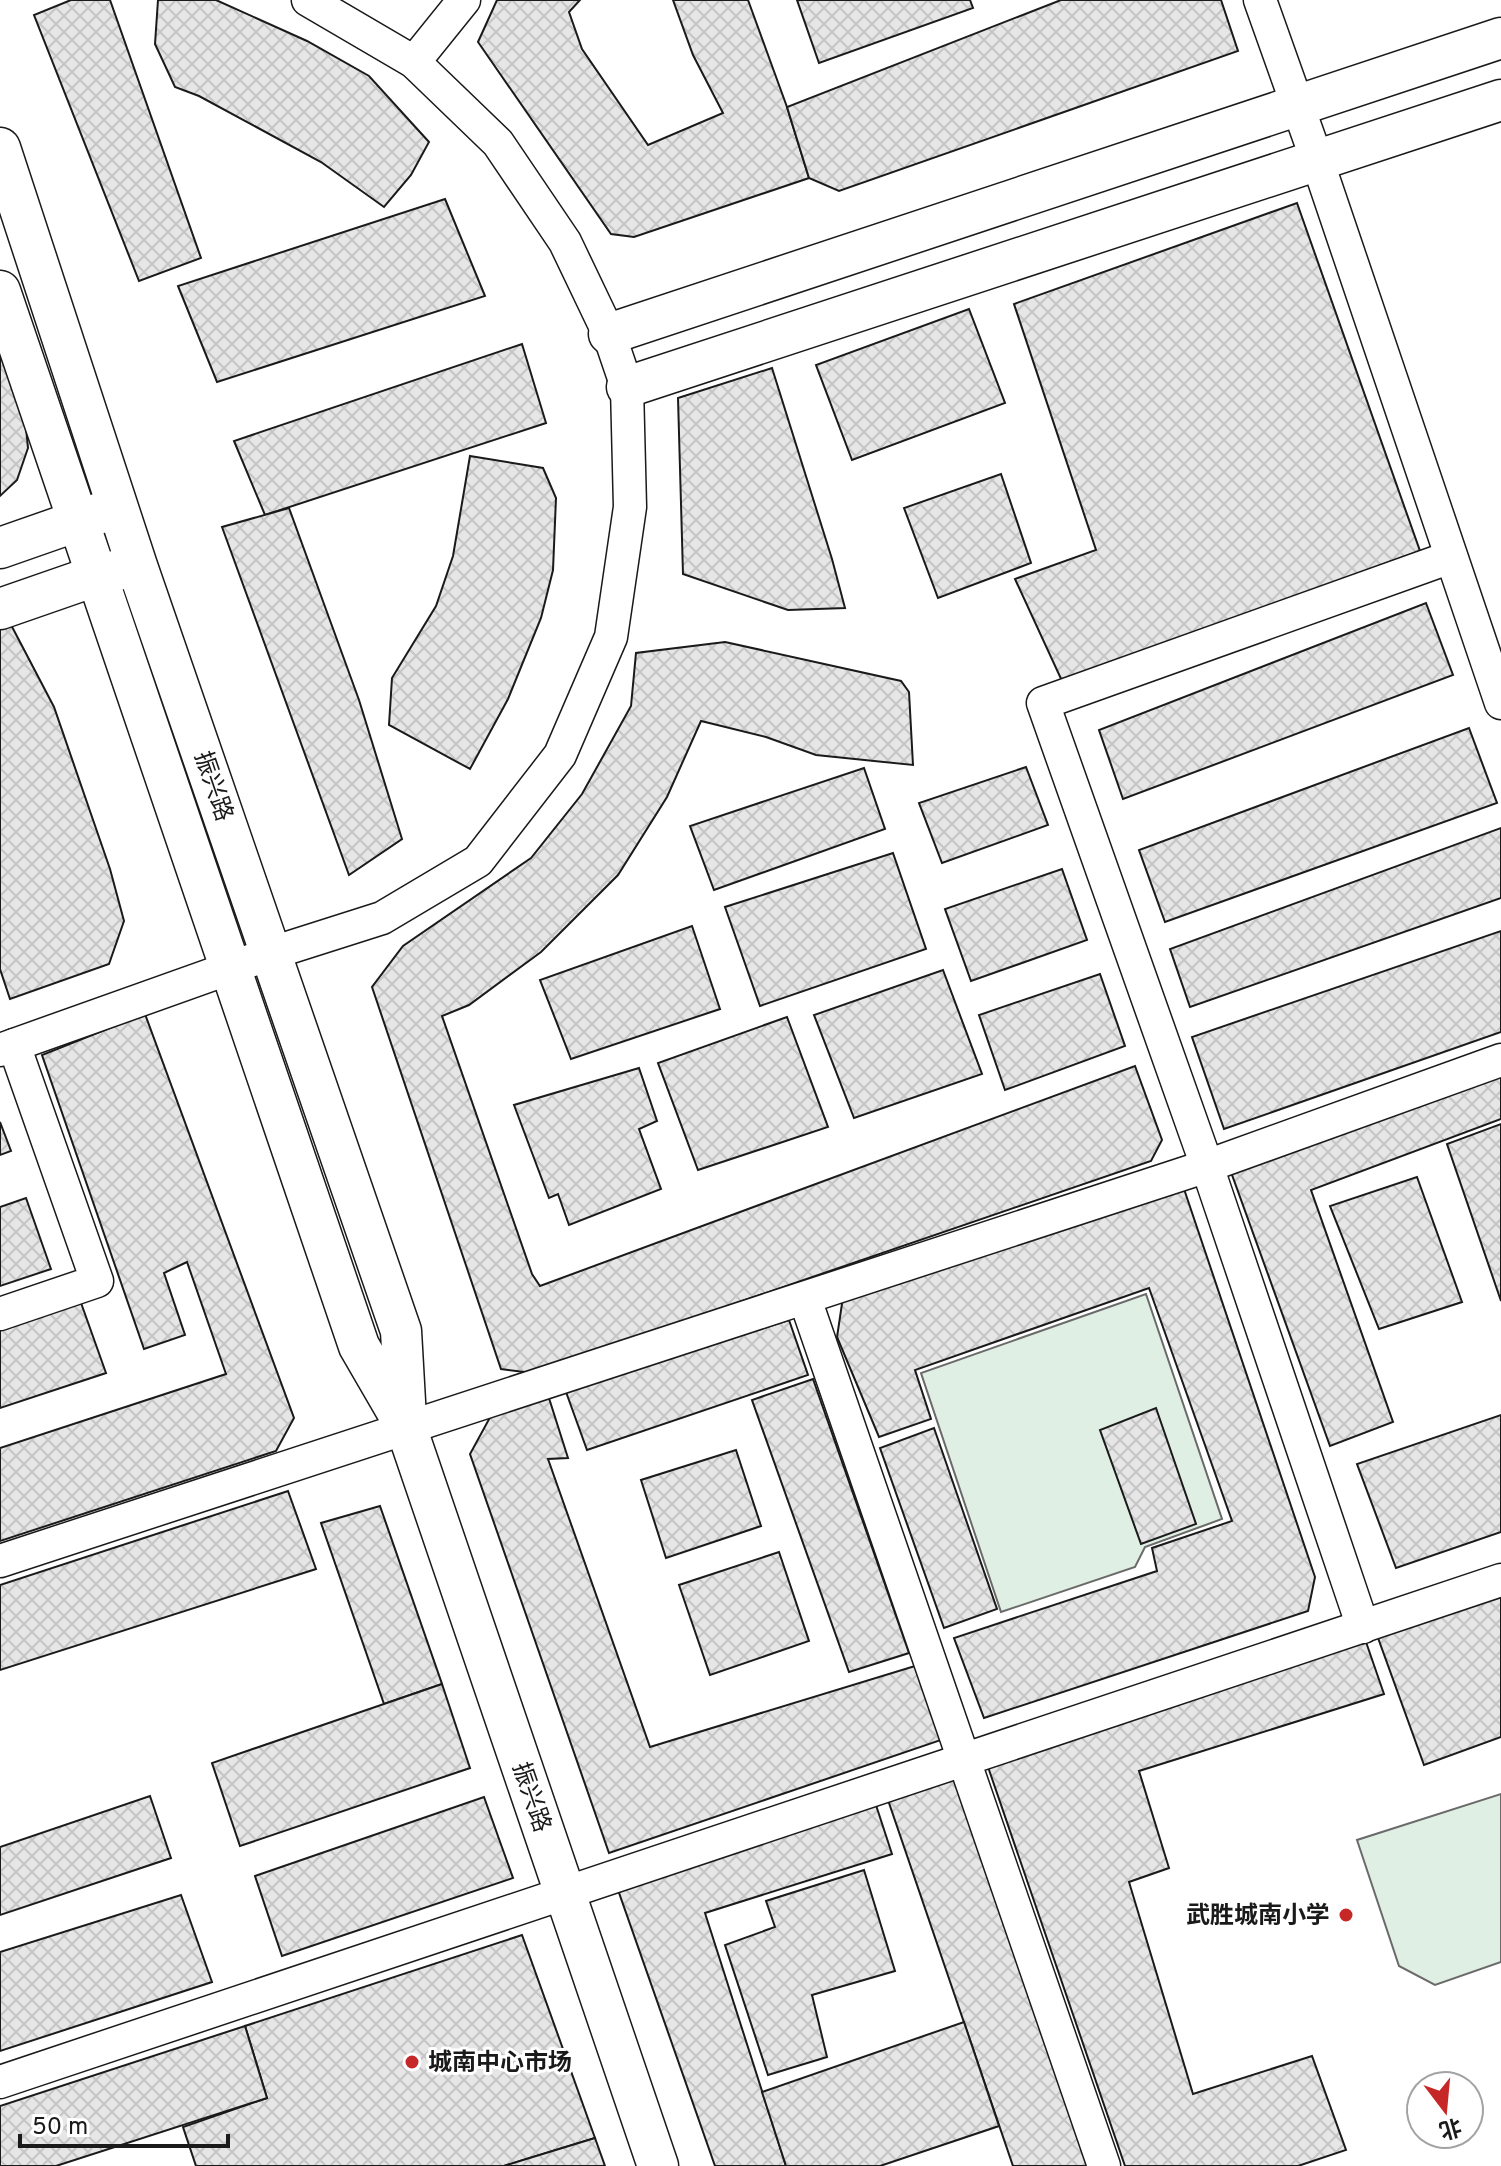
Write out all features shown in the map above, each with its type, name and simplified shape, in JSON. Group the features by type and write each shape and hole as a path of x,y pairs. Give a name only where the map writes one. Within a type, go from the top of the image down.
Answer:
{"main road":[{"path":"609,334 1501,38"},
{"path":"627,387 1501,100"},
{"name":"振兴路","path":"0,148 137,566 401,1331 406,1427"},
{"name":"振兴路","path":"0,291 359,1346 406,1427 658,2166"},
{"path":"0,548 118,507"},
{"path":"0,609 95,576 137,566"}],"street":[{"path":"0,1314 97,1281 7,1048 272,953 382,918 478,861 560,755 611,637 630,507 627,387 609,334 565,242 498,143 414,62 308,0"},
{"path":"414,62 464,0"},
{"path":"1260,0 1501,703"},
{"path":"1363,1627 1207,1166 1043,703 1451,557"},
{"path":"0,1561 1207,1166 1501,1060"},
{"path":"805,1299 1104,2166"},
{"path":"0,2082 1501,1580"}],"green space":[{"path":"1146,1294 1222,1519 1145,1547 1135,1567 1001,1612 921,1373"},
{"path":"1501,1794 1501,1962 1435,1985 1399,1966 1357,1840"}],"building":[{"path":"71,0 110,0 201,258 139,281 34,15"},
{"path":"158,0 216,0 307,41 369,76 429,142 411,175 384,207 321,162 199,96 175,87 155,44"},
{"path":"497,0 580,0 569,12 582,49 648,145 723,113 693,55 673,0 748,0 809,178 634,237 611,234 478,42"},
{"path":"797,0 970,0 973,8 819,63"},
{"path":"1061,0 1221,0 1238,51 839,191 809,178 787,107"},
{"path":"445,199 485,296 217,382 178,286"},
{"path":"1297,203 1420,551 1062,681 1015,579 1096,550 1014,304"},
{"path":"969,309 1005,403 852,460 816,365"},
{"path":"0,326 22,388 28,448 17,480 0,496"},
{"path":"522,344 546,423 265,515 234,441"},
{"path":"772,368 845,608 788,610 683,574 678,398"},
{"path":"470,456 543,468 556,498 553,570 541,618 508,699 470,769 389,725 392,678 436,606 453,556"},
{"path":"1001,474 1031,563 938,598 904,508"},
{"path":"289,508 359,700 402,839 349,875 222,527"},
{"path":"1426,603 1453,675 1123,799 1099,730"},
{"path":"9,621 54,707 110,869 124,921 109,964 10,999 0,969 0,624"},
{"path":"725,642 901,681 909,692 913,765 816,755 766,737 701,721 667,797 618,875 541,952 469,1005 442,1016 532,1274 540,1286 1135,1066 1162,1140 1151,1161 532,1373 501,1369 372,987 403,946 531,858 582,794 631,706 636,653"},
{"path":"1469,728 1497,803 1165,922 1139,850"},
{"path":"1026,767 1048,825 942,863 919,803"},
{"path":"864,768 885,829 714,890 690,826"},
{"path":"1501,828 1501,898 1190,1007 1170,949"},
{"path":"893,853 926,949 760,1006 725,907"},
{"path":"1062,869 1087,940 971,981 945,909"},
{"path":"692,926 720,1009 571,1059 540,980"},
{"path":"1501,931 1501,1032 1224,1129 1192,1037"},
{"path":"943,970 982,1074 854,1118 814,1015"},
{"path":"1100,974 1125,1046 1005,1090 979,1015"},
{"path":"145,1014 294,1418 276,1451 0,1541 0,1448 226,1374 187,1262 164,1273 185,1335 144,1349 42,1055"},
{"path":"787,1017 828,1127 698,1170 658,1063"},
{"path":"639,1068 657,1121 639,1129 661,1189 569,1225 558,1194 549,1198 514,1105"},
{"path":"1501,1076 1501,1119 1311,1190 1393,1422 1330,1446 1231,1172"},
{"path":"0,1122 11,1151 0,1155"},
{"path":"1501,1124 1501,1301 1447,1144"},
{"path":"1417,1177 1462,1302 1379,1329 1330,1206"},
{"path":"1183,1186 1315,1577 1308,1611 984,1718 954,1638 1157,1571 1152,1548 1232,1521 1149,1288 915,1370 931,1419 879,1437 837,1337 843,1297"},
{"path":"26,1198 51,1269 0,1286 0,1207"},
{"path":"80,1300 106,1373 0,1408 0,1327"},
{"path":"789,1320 808,1375 587,1450 566,1392"},
{"path":"813,1379 909,1653 849,1672 752,1400"},
{"path":"548,1395 568,1458 548,1459 650,1747 915,1666 941,1740 609,1853 470,1454 494,1410"},
{"path":"1156,1408 1196,1524 1141,1544 1100,1430"},
{"path":"1501,1415 1501,1532 1396,1568 1357,1464"},
{"path":"934,1428 997,1609 944,1628 880,1448"},
{"path":"736,1450 761,1526 666,1558 641,1480"},
{"path":"288,1491 316,1569 0,1670 0,1585"},
{"path":"380,1506 442,1684 384,1704 321,1523"},
{"path":"779,1552 809,1641 710,1675 679,1585"},
{"path":"1501,1593 1501,1737 1424,1765 1377,1635"},
{"path":"1366,1642 1384,1694 1139,1771 1169,1868 1129,1882 1193,2094 1312,2056 1346,2150 1298,2166 1125,2166 987,1764"},
{"path":"442,1684 470,1768 240,1846 212,1763"},
{"path":"952,1772 1089,2166 1013,2166 887,1797"},
{"path":"150,1796 171,1858 0,1915 0,1847"},
{"path":"484,1797 513,1878 282,1956 255,1876"},
{"path":"874,1799 892,1854 705,1913 786,2166 715,2166 617,1887"},
{"path":"864,1870 895,1971 812,1995 827,2057 768,2075 725,1945 775,1927 766,1901"},
{"path":"181,1895 212,1982 0,2051 0,1952"},
{"name":"城南中心市场","path":"522,1935 595,2138 504,2166 196,2166 183,2127 267,2098 245,2026"},
{"path":"964,2022 999,2126 880,2166 786,2166 762,2092"},
{"path":"245,2026 267,2098 56,2166 0,2166 0,2106"},
{"path":"595,2138 605,2166 504,2166 523,2160"}],"place":[{"name":"武胜城南小学","path":"1346,1915"},
{"name":"城南中心市场","path":"412,2062"}]}
